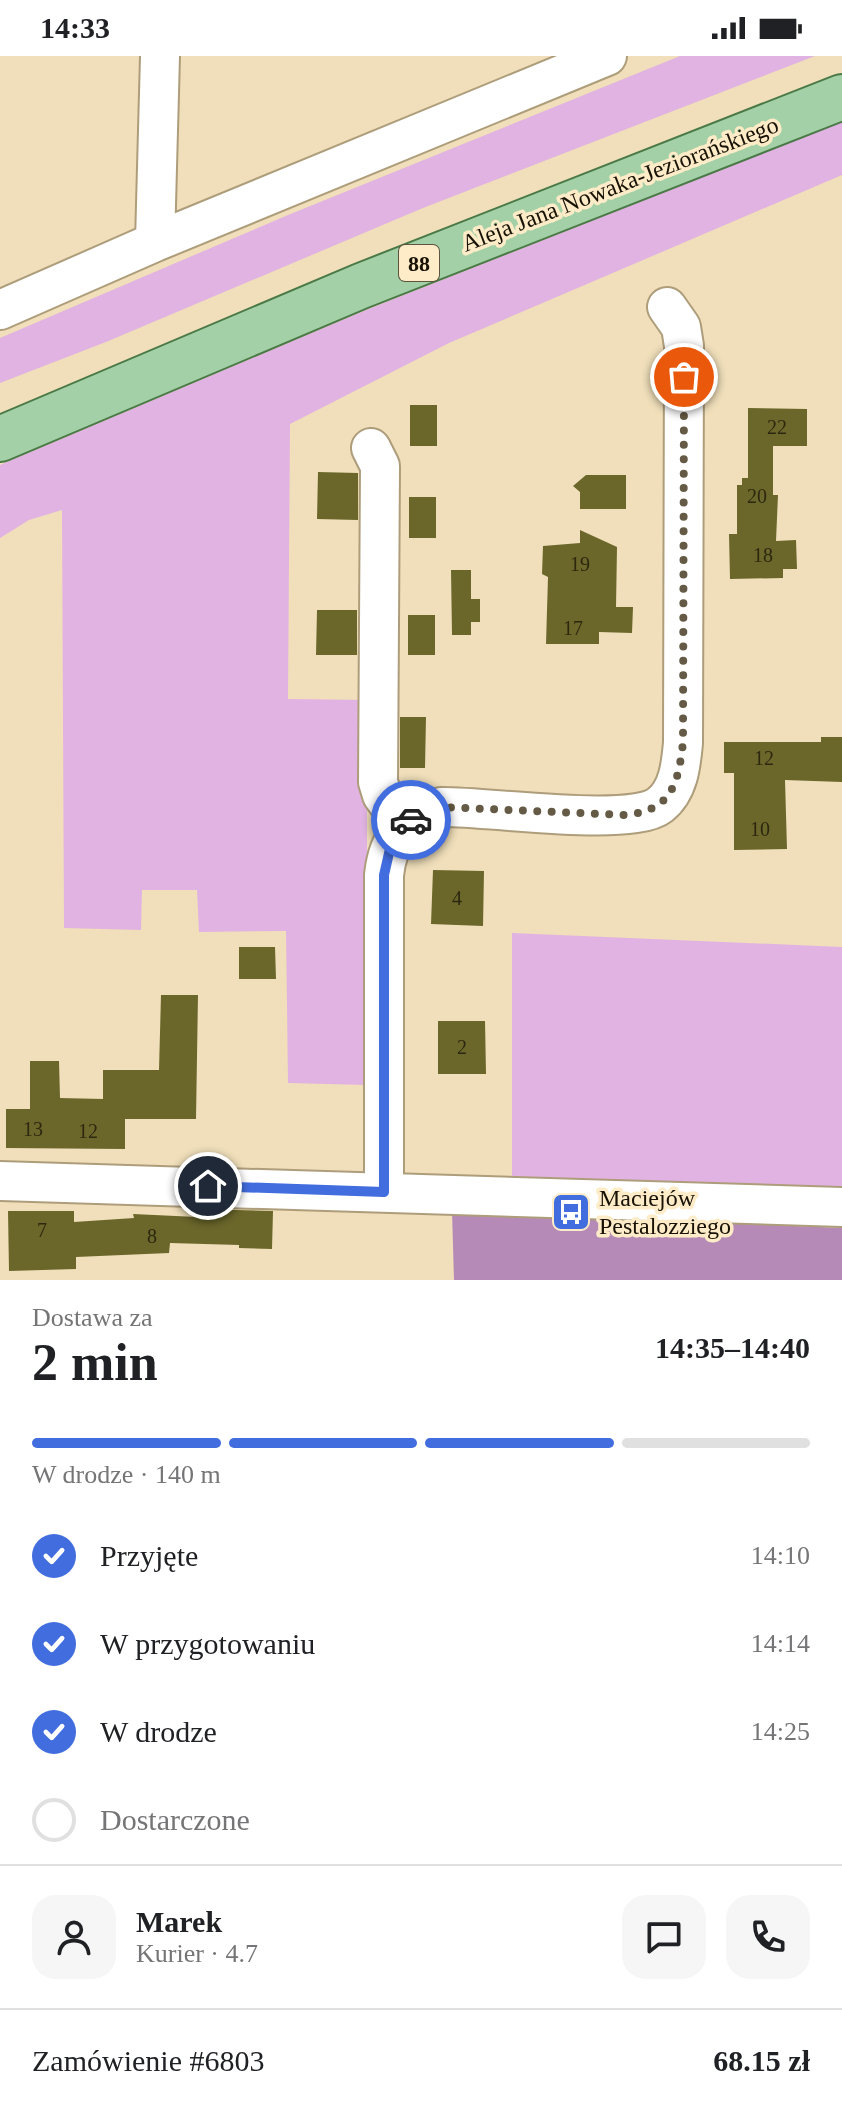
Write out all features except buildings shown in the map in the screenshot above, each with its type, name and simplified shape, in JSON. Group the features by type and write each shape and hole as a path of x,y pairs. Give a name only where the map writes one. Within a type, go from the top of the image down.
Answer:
{"main road":[{"name":"Aleja Jana Nowaka-Jeziorańskiego","path":"0,409 358,258 842,67"},
{"name":"Aleja Jana Nowaka-Jeziorańskiego","path":"0,439 361,286 842,97"}],"street":[{"path":"155,242 160,56"},
{"path":"0,310 155,242 607,56"},
{"path":"384,1192 384,875 392,840 404,825 420,813 441,807 626,815 644,813 659,806 669,795 681,764 684,346 681,327 667,307"},
{"path":"371,448 380,466 378,782 382,795 404,825"},
{"path":"0,1181 842,1207"}],"shaded area":[{"path":"680,56 815,56 423,208 106,342 0,383 0,338 288,215"},
{"path":"842,122 842,175 449,343 290,424 288,699 367,700 367,1085 288,1083 286,931 199,932 197,890 142,890 141,930 64,928 62,510 29,520 0,538 0,465 366,310"},
{"path":"512,933 842,947 842,1190 512,1179"},
{"path":"452,1211 842,1228 842,1280 454,1280"}],"way so far":[{"path":"411,820 420,813 441,807 626,815 644,813 659,806 669,795 681,764 683,743 684,377"}],"place":[{"name":"Maciejów Pestalozziego","path":"571,1212"}],"route":[{"path":"208,1186 384,1192 384,875 392,840 411,820"}]}
